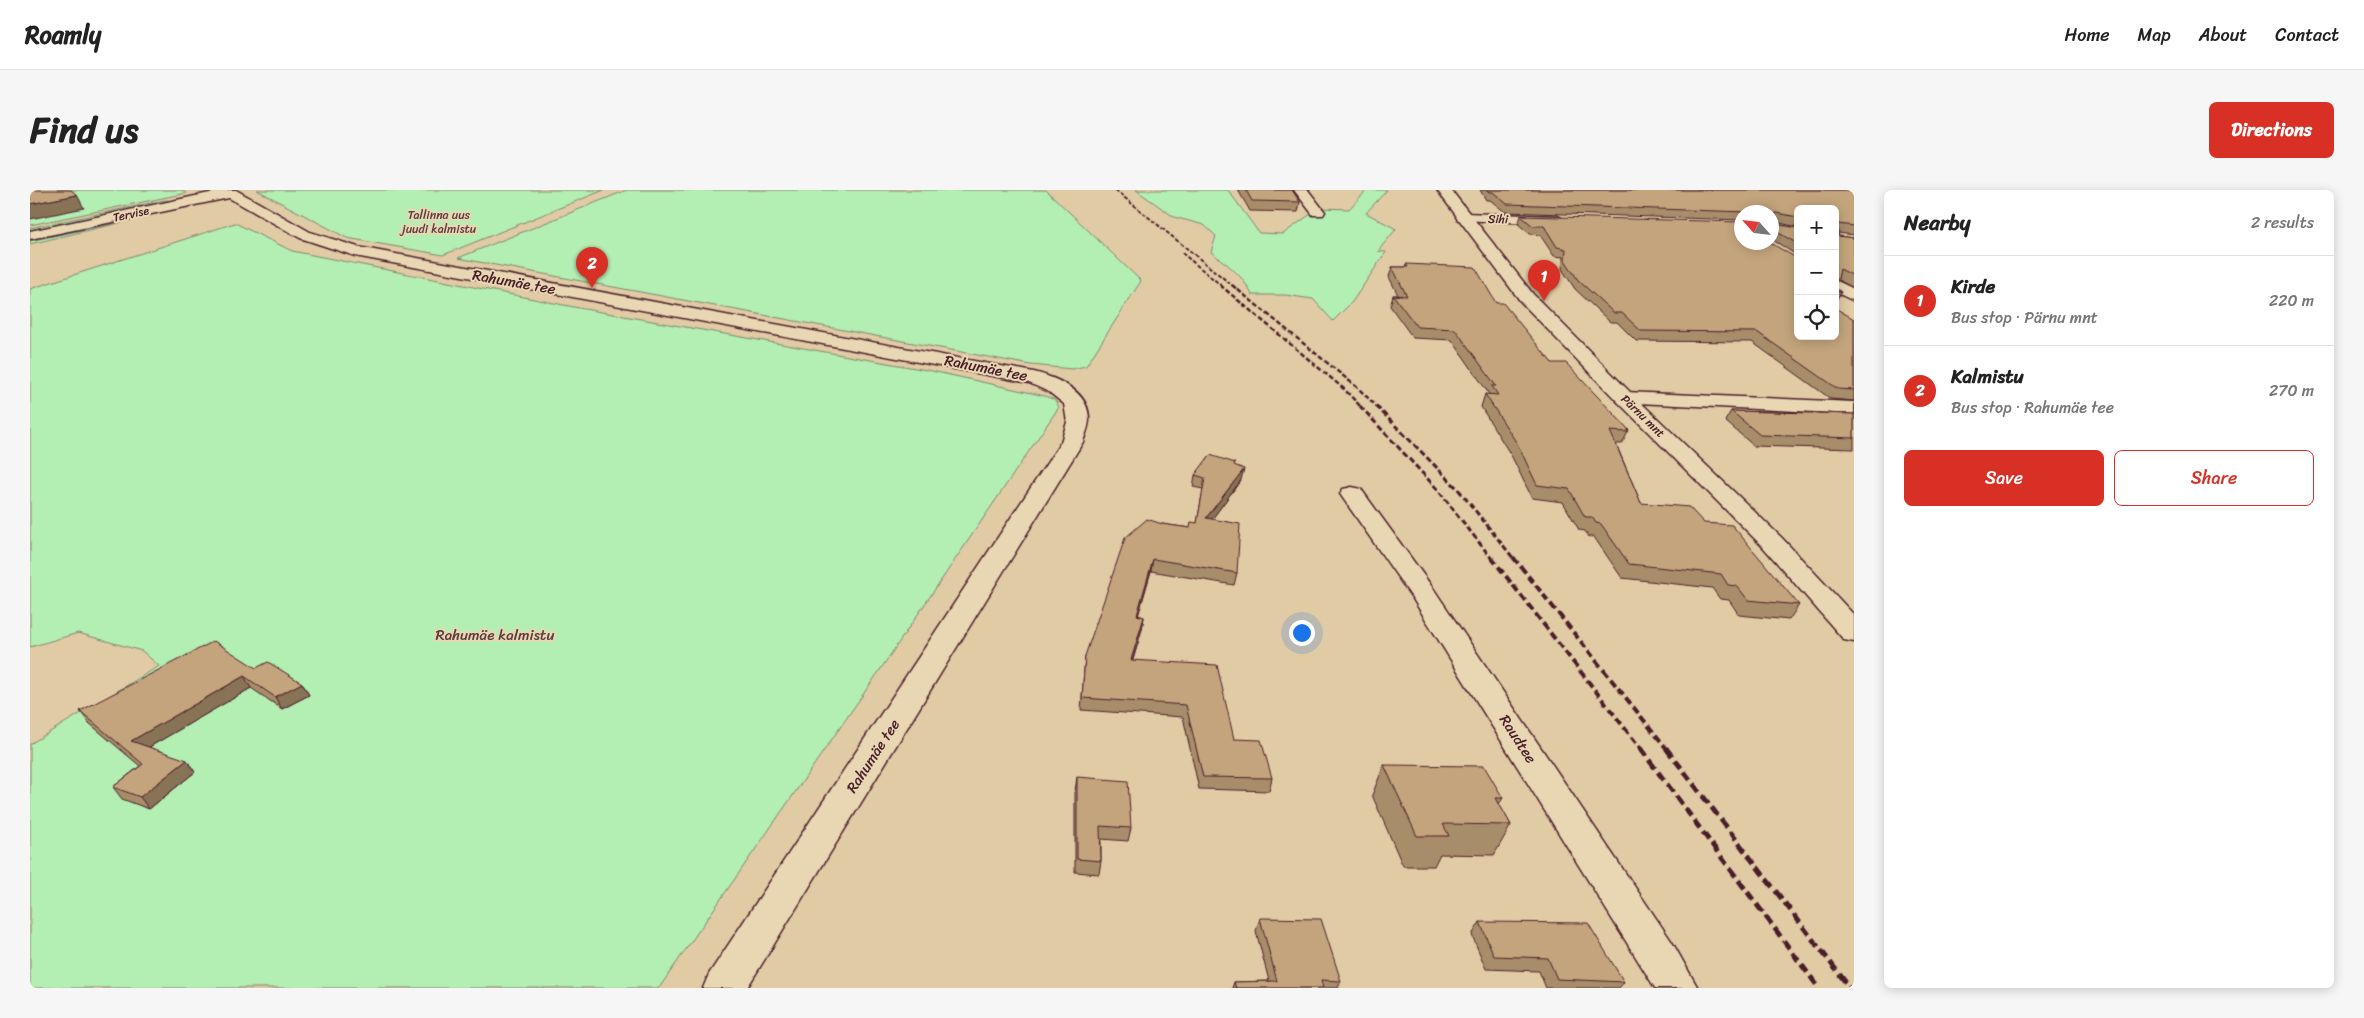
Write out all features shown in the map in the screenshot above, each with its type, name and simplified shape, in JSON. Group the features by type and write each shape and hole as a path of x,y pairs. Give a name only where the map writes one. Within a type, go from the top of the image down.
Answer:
{"street":[{"path":"1301,190 1318,212"},
{"name":"Pärnu mnt","path":"1444,190 1463,218 1527,298 1773,544 1854,633"},
{"name":"Tervise","path":"30,235 228,192"},
{"name":"Rahumäe tee","path":"228,192 305,236 355,251 1025,376 1064,390 1074,404 1079,417 1072,442 724,988"},
{"name":"Sihi","path":"1463,218 1576,221"},
{"path":"1839,287 1854,296"},
{"path":"1625,398 1854,408"},
{"name":"Raudtee","path":"1352,494 1425,597 1658,955 1677,988"}],"green space":[{"path":"56,190 181,190 187,193 30,225 30,219"},
{"name":"Tallinna uus juudi kalmistu","path":"257,190 604,190 443,255 347,238"},
{"path":"627,190 1046,190 1141,281 1086,366 1072,369 1031,365 458,258"},
{"path":"1136,190 1228,190 1259,233 1283,234 1319,208 1349,209 1367,190 1387,190 1366,213 1396,229 1378,251 1386,252 1352,302 1333,321 1313,299 1285,295 1252,295 1240,276 1211,252 1216,236 1204,225 1174,217"},
{"path":"165,200 173,201 30,230 30,228"},
{"path":"145,217 30,244 30,241"},
{"name":"Rahumäe kalmistu","path":"235,223 292,251 579,308 932,371 1045,396 1055,400 1059,407 880,670 659,988 30,988 30,744 159,666 142,651 78,633 30,647 30,289"}],"building":[{"path":"30,190 71,190 77,195 30,204"},
{"path":"1246,190 1292,190 1300,202 1252,201"},
{"path":"1487,190 1854,190 1854,226 1839,224 1839,205 1794,205 1794,216 1779,214 1779,205 1734,205 1734,212 1507,204 1493,192"},
{"path":"1521,216 1734,222 1734,250 1779,250 1779,248 1794,257 1794,340 1839,340 1839,310 1854,319 1854,390 1838,389 1757,332 1641,331 1622,313 1614,313 1578,280 1565,260 1566,249 1557,247 1544,226 1533,226"},
{"path":"1779,225 1794,227 1794,242 1779,233"},
{"path":"1839,236 1854,238 1854,276 1840,269 1839,274"},
{"path":"1406,264 1475,267 1496,303 1503,303 1552,363 1566,363 1629,430 1627,430 1628,432 1610,431 1641,503 1689,507 1704,523 1732,525 1799,605 1748,600 1737,586 1728,585 1721,574 1629,564 1601,524 1596,523 1592,517 1585,517 1569,489 1537,485 1518,445 1485,394 1498,395 1492,386 1496,386 1455,329 1417,327 1393,295 1407,296 1392,267 1408,267"},
{"path":"1731,411 1854,414 1854,438 1760,435"},
{"path":"1210,455 1235,463 1234,465 1244,469 1206,518 1240,524 1237,573 1153,559 1137,615 1144,617 1131,660 1217,665 1234,739 1261,740 1272,778 1203,777 1186,705 1082,698 1085,656 1125,538 1147,519 1162,524 1190,528 1191,522 1197,523 1205,478 1195,475"},
{"path":"214,641 256,668 268,662 302,683 275,697 244,676 131,741 187,760 140,797 113,787 143,764 80,711"},
{"path":"1384,765 1484,766 1503,798 1496,798 1511,825 1443,824 1449,836 1417,836"},
{"path":"1077,777 1128,781 1131,828 1100,826 1101,861 1077,859"},
{"path":"1260,918 1321,919 1341,981 1321,980 1323,988 1236,988 1234,982 1277,981"},
{"path":"1480,922 1588,923 1624,982 1557,979 1548,958 1494,956"}],"railway":[{"path":"1115,190 1233,286"},
{"path":"1182,253 1222,286"},
{"path":"1220,285 1344,389 1361,407"},
{"path":"1232,285 1358,388 1376,406"},
{"path":"1360,406 1438,490 1492,559"},
{"path":"1376,406 1458,489 1514,559"},
{"path":"1491,557 1641,749"},
{"path":"1513,557 1667,749"},
{"path":"1640,748 1819,988"},
{"path":"1666,748 1850,988"}],"place":[{"name":"Kalmistu","path":"592,288"},
{"name":"Kirde","path":"1544,301"}]}
